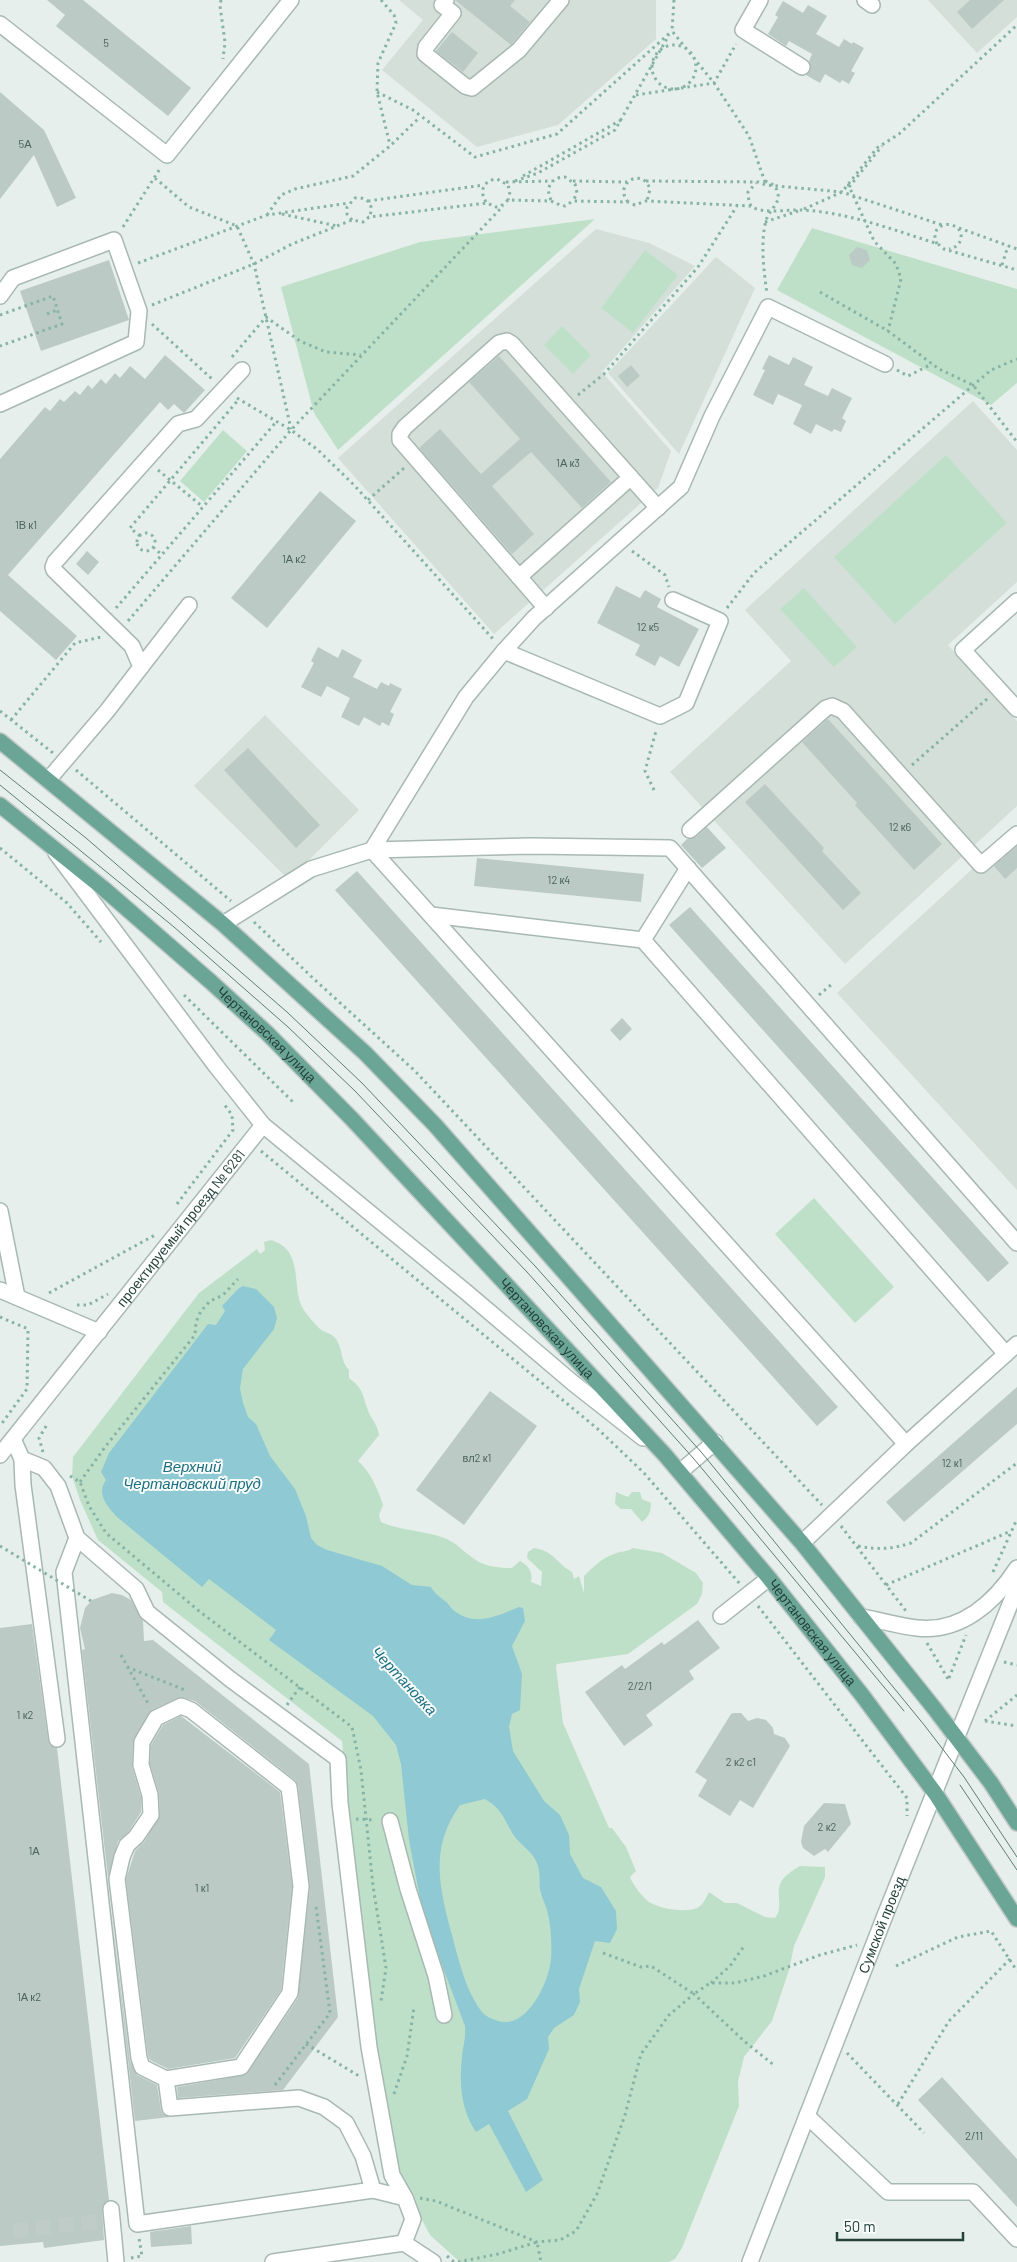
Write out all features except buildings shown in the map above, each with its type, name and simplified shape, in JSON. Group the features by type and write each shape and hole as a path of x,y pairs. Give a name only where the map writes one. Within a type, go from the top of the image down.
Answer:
{"main road":[{"path":"0,741 223,924 365,1053 435,1125 802,1543 957,1737 1017,1823"},
{"name":"Чертановская улица","path":"0,806 212,982 267,1033 352,1119 665,1454 769,1578 862,1695 935,1792 1017,1919"}],"street":[{"path":"0,24 167,155 291,0"},
{"path":"446,0 442,5 453,13 426,47 425,54 465,86 472,88 527,43 561,0"},
{"path":"760,0 743,30 802,67"},
{"path":"0,296 13,278 114,240 139,311 136,342 1,403"},
{"path":"372,850 466,697 504,651 546,608 682,487 712,416 768,307 885,364"},
{"path":"546,608 414,459 400,440 400,434 405,427 503,341 512,344 658,508"},
{"path":"141,667 132,646 54,570 53,566 178,424 196,419 242,370"},
{"path":"519,577 630,478"},
{"path":"504,651 660,716 686,703 720,621 673,600"},
{"path":"1017,601 963,650 1017,709"},
{"path":"49,780 107,711 189,605"},
{"path":"690,830 826,708 832,706 843,711 981,866 1017,834"},
{"path":"50,846 263,1125 573,1383 665,1454"},
{"path":"223,924 311,869 372,850 531,846 670,848 1017,1243"},
{"path":"372,850 906,1444"},
{"path":"643,940 688,868"},
{"path":"431,915 643,940 1012,1349 906,1444 802,1543"},
{"name":"проектируемый проезд № 6281","path":"0,1455 100,1332 263,1125"},
{"path":"0,1211 17,1297"},
{"path":"0,1290 100,1332"},
{"path":"13,1439 22,1459 23,1485 56,1739"},
{"path":"680,1472 714,1442"},
{"path":"22,1459 43,1465 58,1486 77,1538 136,1589 148,1612 230,1678 338,1759 340,1803 358,1972 369,2047 392,2175 405,2198 413,2219 404,2243"},
{"path":"77,1538 64,1572 138,2224 373,2190 405,2198"},
{"path":"861,1617 918,1628 942,1627 965,1619 990,1602 1005,1586 1017,1568"},
{"path":"721,1616 769,1578"},
{"name":"Сумской проезд","path":"750,2262 835,2041 1017,1587"},
{"path":"182,1706 191,1710 289,1787 301,1886 290,1992 241,2067 166,2079 142,2067 139,2058 117,1879 122,1857 128,1845 136,1837 150,1815 150,1795 141,1764 142,1742 156,1718 182,1706"},
{"path":"390,1821 408,1889 436,1976 444,2015"},
{"path":"166,2079 170,2108 299,2098 324,2107 346,2123 363,2156 373,2190"},
{"path":"807,2116 888,2192 973,2192 1017,2239"},
{"path":"111,2216 116,2261"},
{"path":"273,2262 307,2260 404,2243 437,2256"}],"path":[{"path":"221,0 220,6 225,42 223,61"},
{"path":"381,0 394,15 396,23 378,63 378,92 390,146"},
{"path":"515,181 622,120 652,63 672,31 674,0"},
{"path":"765,222 803,210 842,192 882,145 899,134 1017,25"},
{"path":"714,83 743,30"},
{"path":"378,92 413,110 475,157 557,134 672,31"},
{"path":"672,31 714,83 749,136 766,183"},
{"path":"652,63 652,70 658,83 672,89 686,85 694,75 695,61 687,50 674,45 660,50"},
{"path":"636,95 714,83"},
{"path":"267,215 280,195 295,189 353,176 390,146 420,117"},
{"path":"130,216 155,178 167,155"},
{"path":"124,269 267,215 349,203 360,197 368,200 484,185 497,178 505,182 552,181 560,177 573,181 627,182 638,178 646,181 758,182 774,186 842,192 942,225 950,224 1017,249"},
{"path":"155,178 189,207 237,226 254,264 291,430"},
{"path":"551,201 548,188 552,181"},
{"path":"508,200 551,201 560,206 570,204 577,193 573,181"},
{"path":"646,181 650,189 646,201"},
{"path":"12,720 76,644 118,632 291,430 505,204 510,192 505,182"},
{"path":"627,182 623,194 628,202"},
{"path":"751,206 748,192 758,182"},
{"path":"484,185 483,196 487,203"},
{"path":"848,185 874,241 896,264 901,279 888,332"},
{"path":"768,307 763,263 765,222 770,210 778,199 774,186"},
{"path":"368,200 372,210 369,217 363,222 352,220 292,244 254,264 139,311 224,390 277,421 318,450 368,500 504,651"},
{"path":"573,201 628,202 635,205 646,201 751,206 760,211 803,210 863,220 938,244 949,250 1017,270"},
{"path":"349,203 347,214 352,220"},
{"path":"369,217 487,203 496,207 505,204"},
{"path":"566,405 604,374 698,268 738,205"},
{"path":"280,213 338,226"},
{"path":"938,244 935,236 942,225"},
{"path":"949,250 956,246 960,239 957,228"},
{"path":"1002,265 1008,246"},
{"path":"820,292 888,332 932,364 973,386 1017,442"},
{"path":"0,315 53,296 62,324 0,346"},
{"path":"47,314 57,310"},
{"path":"266,317 300,341 326,352 362,355"},
{"path":"242,370 230,360 266,317"},
{"path":"720,621 730,604 754,573 991,370 1017,360"},
{"path":"885,364 908,376 932,364"},
{"path":"140,536 130,528 239,399"},
{"path":"106,620 277,421"},
{"path":"368,500 414,459"},
{"path":"146,460 203,508"},
{"path":"146,533 152,535 155,543 153,547 148,550 142,549 138,543 140,536 146,533"},
{"path":"153,547 162,555"},
{"path":"637,555 665,574 673,600"},
{"path":"900,775 998,688"},
{"path":"654,790 645,771 660,716"},
{"path":"0,848 67,903 105,946"},
{"path":"178,990 293,1102"},
{"path":"249,1059 256,1066"},
{"path":"172,1212 233,1130 232,1116 222,1102"},
{"path":"233,1130 599,1430 644,1473 748,1594 907,1798 907,1816"},
{"path":"146,1247 160,1227"},
{"path":"54,1298 46,1295 155,1234"},
{"path":"80,1482 105,1447 195,1335 196,1322 201,1311 210,1301 223,1295 238,1279"},
{"path":"70,1306 88,1305 109,1293"},
{"path":"0,1317 28,1329 26,1389 0,1426"},
{"path":"48,1422 39,1438 43,1465 80,1482 89,1506 106,1533 199,1611 352,1727 361,1770 378,1922 386,1968 381,2001"},
{"path":"858,1546 878,1550 893,1549 911,1543 1017,1464"},
{"path":"886,1585 1011,1531"},
{"path":"0,1546 91,1601"},
{"path":"121,1655 156,1718"},
{"path":"1004,1662 1017,1664"},
{"path":"127,1667 184,1690"},
{"path":"285,1707 300,1687"},
{"path":"1017,1695 985,1721 1017,1726"},
{"path":"347,1819 390,1821"},
{"path":"896,1966 958,1937 991,1931 1017,1972"},
{"path":"710,1983 736,1983 764,1976 820,1956 862,1944"},
{"path":"458,2262 498,2254 536,2242 560,2240 576,2231 597,2194 625,2114 642,2054 669,2016 730,1966 744,1946"},
{"path":"603,1953 641,1967 651,1966 694,1994 775,2066"},
{"path":"898,2104 949,2021 1010,1959"},
{"path":"403,2069 407,2056 414,2008"},
{"path":"835,2041 924,2133"},
{"path":"306,2044 377,2087"},
{"path":"405,2198 415,2197 436,2201 536,2242"},
{"path":"116,2261 142,2256 138,2224"},
{"path":"536,2242 541,2262"},
{"path":"437,2256 454,2262"}],"shaded area":[{"path":"399,0 656,0 656,39 558,125 477,147 382,70 423,20"},
{"path":"928,0 1017,0 1017,17 977,53"},
{"path":"596,229 649,243 695,266 602,372 671,451 658,488 494,634 338,458"},
{"path":"716,257 755,288 679,454 608,373"},
{"path":"973,401 1017,450 1017,582 948,645 1017,721 1017,806 845,964 670,772 791,661 745,610"},
{"path":"265,715 359,810 289,880 194,786"},
{"path":"1017,828 1017,1190 837,993"}],"green space":[{"path":"595,219 338,450 314,413 281,287 420,242"},
{"path":"812,228 1017,289 1017,383 991,405 777,290"},
{"path":"645,250 678,275 633,333 601,308"},
{"path":"562,326 591,355 573,374 544,345"},
{"path":"223,430 247,451 204,502 180,481"},
{"path":"946,455 1007,523 895,624 834,557"},
{"path":"804,588 857,647 834,667 780,609"},
{"path":"814,1198 894,1287 855,1323 775,1234"},
{"path":"271,1240 288,1251 295,1267 298,1296 301,1305 320,1329 333,1335 336,1339 344,1363 349,1370 349,1378 361,1390 369,1413 378,1429 379,1435 358,1461 374,1481 379,1493 383,1505 379,1515 381,1522 436,1535 449,1540 474,1559 487,1565 512,1568 520,1561 530,1570 531,1582 541,1586 542,1572 527,1558 528,1552 534,1548 551,1555 572,1572 574,1579 579,1576 584,1593 584,1576 591,1569 610,1556 633,1548 662,1553 696,1573 703,1583 702,1594 697,1604 628,1654 557,1664 556,1667 563,1723 609,1828 612,1828 626,1847 636,1871 630,1877 641,1894 649,1902 660,1907 686,1910 699,1907 709,1892 725,1903 737,1903 765,1917 775,1918 779,1909 779,1887 785,1877 800,1866 825,1867 825,1877 794,1946 789,1970 772,2021 744,2057 738,2081 739,2106 682,2248 675,2259 669,2262 460,2262 430,2235 402,2182 384,2098 363,1977 342,1741 163,1602 162,1592 98,1540 80,1500 72,1476 73,1457 199,1293 257,1249 260,1254 265,1250 264,1242"},
{"path":"616,1492 628,1497 632,1492 640,1492 642,1499 651,1503 650,1511 642,1522 631,1509 621,1509 615,1504"}],"water":[{"name":"Верхний Чертановский пруд","path":"243,1286 256,1289 274,1307 277,1318 274,1329 243,1369 240,1388 248,1417 256,1424 270,1456 295,1489 306,1516 311,1538 317,1545 327,1550 382,1566 412,1585 431,1587 456,1612 471,1619 488,1618 519,1607 523,1608 525,1621 512,1646 522,1674 520,1710 512,1714 509,1727 513,1751 544,1801 560,1815 569,1835 570,1854 583,1878 601,1887 616,1911 617,1929 610,1943 595,1941 579,1989 580,2002 574,2015 554,2028 548,2037 549,2049 527,2099 508,2111 543,2180 526,2192 489,2124 476,2132 464,2106 461,2077 465,2026 428,1928 420,1898 409,1840 401,1764 396,1745 373,1716 269,1640 276,1630 209,1579 202,1587 117,1517 106,1504 102,1495 103,1485 106,1480 101,1472 109,1453 208,1324 216,1325 225,1311 222,1306","holes":["485,1799 500,1812 515,1837 531,1853 537,1863 541,1892 547,1910 551,1935 551,1959 541,1991 527,2011 509,2022 498,2021 485,2015 471,1993 462,1972 442,1895 440,1880 441,1850 451,1820 460,1805"]}],"tunnel":[{"path":"13,2231 111,2220"}],"tram line":[{"path":"0,770 86,838 287,1012 362,1083 535,1266 702,1453 925,1726 964,1777 1017,1857"},
{"path":"0,785 174,927 288,1027 355,1091 527,1272 694,1459 904,1711"},
{"path":"960,1785 1017,1870"}],"water label":[{"name":"Чертановка","path":"404,1681"}]}
